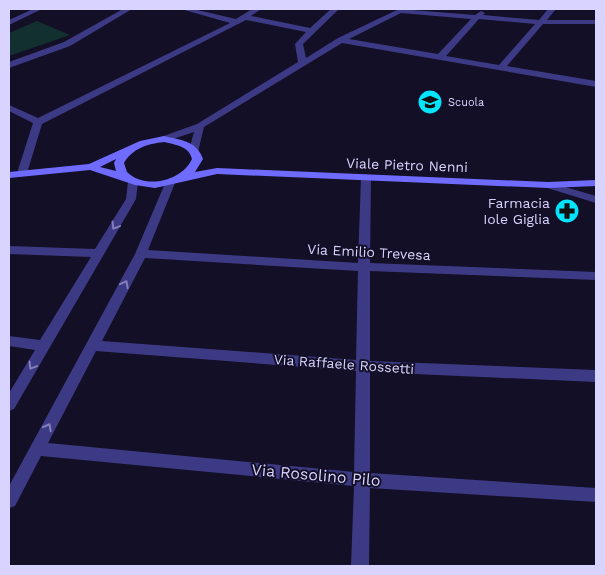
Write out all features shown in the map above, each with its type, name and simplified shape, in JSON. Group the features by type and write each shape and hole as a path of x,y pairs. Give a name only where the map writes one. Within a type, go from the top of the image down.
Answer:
{"main road":[{"name":"Viale Pietro Nenni","path":"9,174 91,167 151,141 164,139 187,144 217,171"},
{"path":"129,150 119,163 120,170 129,179"},
{"path":"176,181 197,164 196,153"},
{"name":"Viale Pietro Nenni","path":"91,167 129,179 157,185 217,171 548,185 596,183"}],"street":[{"path":"9,23 38,9"},
{"path":"9,66 67,44 128,9"},
{"path":"185,9 237,22"},
{"path":"22,173 38,122 237,22 257,9"},
{"path":"303,64 299,44 335,9"},
{"path":"440,57 484,9"},
{"path":"501,68 552,9"},
{"path":"164,139 200,126 341,40 402,10 540,22 596,22"},
{"path":"246,17 312,31"},
{"path":"341,40 596,84"},
{"path":"9,108 38,122"},
{"path":"196,153 200,126"},
{"path":"360,566 363,480 362,267 366,178"},
{"path":"9,405 131,199 129,179"},
{"path":"9,501 141,254 176,181"},
{"path":"548,185 596,200"},
{"path":"9,250 100,253"},
{"name":"Via Emilio Trevesa","path":"141,254 362,267 596,276"},
{"path":"9,341 44,346"},
{"name":"Via Raffaele Rossetti","path":"92,345 361,366 596,376"},
{"name":"Via Rosolino Pilo","path":"37,449 363,480 596,495"}],"green space":[{"path":"37,21 70,35 9,56 9,33"}],"place":[{"name":"Scuola","path":"430,102"},
{"name":"Farmacia Iole Giglia","path":"567,211"}]}
